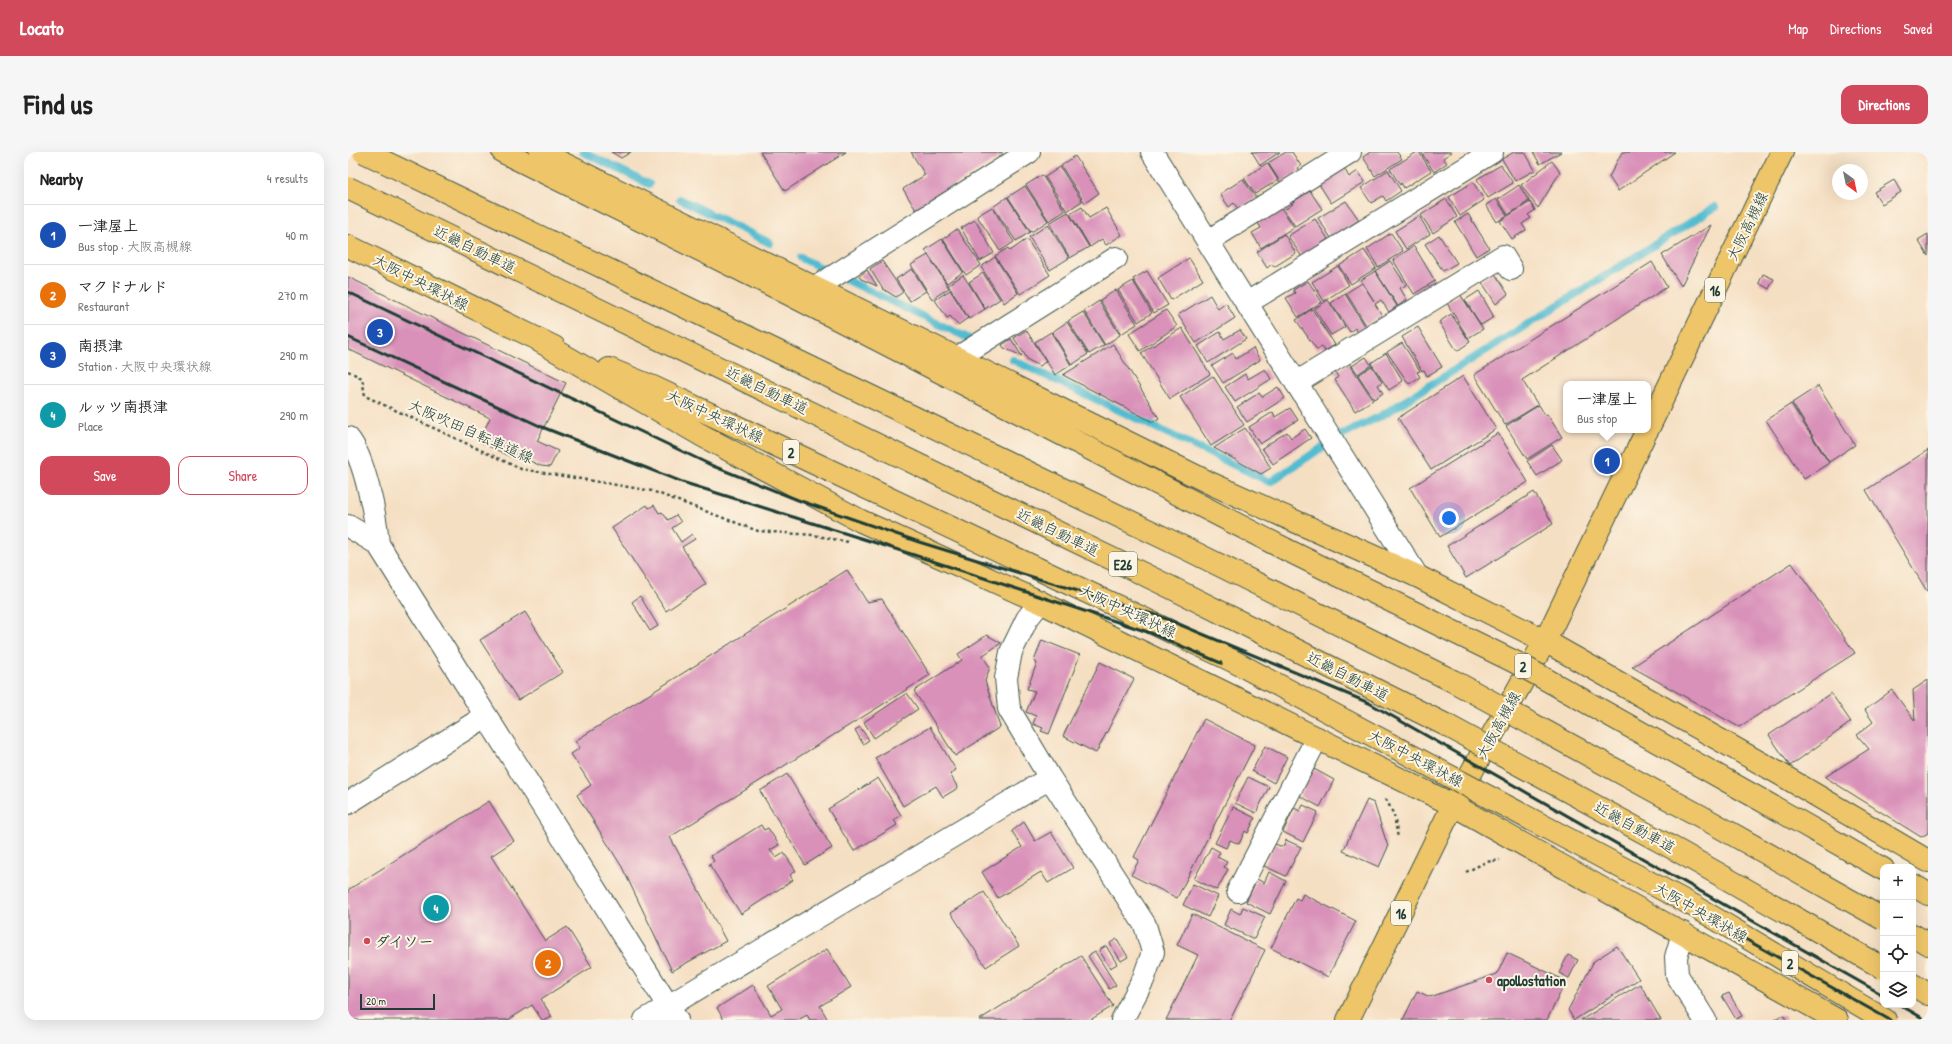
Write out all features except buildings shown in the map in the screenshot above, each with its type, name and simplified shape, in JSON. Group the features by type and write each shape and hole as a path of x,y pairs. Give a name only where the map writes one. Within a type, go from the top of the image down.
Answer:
{"main road":[{"path":"364,152 1189,550 1453,681 1702,817 1880,917"},
{"path":"372,152 408,174"},
{"name":"2","path":"503,152 791,295 1285,549 1515,662 1880,867"},
{"path":"540,152 1212,484 1417,576 1545,641 1780,774 1928,861"},
{"name":"大阪高槻線","path":"1651,423 1782,152"},
{"name":"近畿自動車道","path":"348,189 391,208 1161,582 1448,726 1680,852 1880,966"},
{"name":"大阪中央環状線","path":"348,246 541,342 653,386 1233,661 1694,906 1885,1020"},
{"path":"541,342 701,435 861,521 1040,602 1453,806 1837,1020"},
{"name":"大阪高槻線","path":"1348,1020 1453,806 1545,641 1646,433"},
{"path":"1916,888 1928,894"},
{"path":"1915,936 1928,944"},
{"path":"1916,987 1928,994"}],"street":[{"path":"816,288 1029,152"},
{"path":"1208,241 1350,152"},
{"path":"1247,303 1492,152"},
{"path":"1157,154 1208,241 1417,576"},
{"path":"1296,383 1503,256 1511,269"},
{"path":"957,358 1116,258"},
{"path":"348,438 356,452 372,502 376,520 378,544"},
{"path":"348,526 378,544 673,1013"},
{"path":"1040,602 1027,619 1011,652 1006,678 1009,709 1050,778 1145,925 1153,952 1143,980 1122,1020"},
{"path":"348,803 486,716"},
{"path":"1238,891 1317,738"},
{"path":"645,1020 673,1013 1050,778"},
{"path":"1683,933 1676,956 1677,974 1705,1020"}],"path":[{"name":"大阪吹田自転車道線","path":"348,371 362,378 364,396 521,469 652,491"}],"waterway":[{"path":"583,152 649,184"},
{"path":"680,199 770,243"},
{"path":"1341,435 1381,416 1715,207"},
{"path":"801,258 826,270"},
{"path":"845,279 970,339"},
{"path":"1013,360 1270,482 1323,447"}],"railway":[{"path":"348,292 713,466 798,500 919,542 1159,616 1369,703 1880,993"},
{"path":"348,337 542,427 682,482 911,554 1151,633 1356,721 1890,1020"},
{"path":"1905,1008 1926,1020"}],"place":[{"name":"南摂津","path":"380,332"},
{"name":"一津屋上","path":"1607,461"},
{"name":"ルッツ南摂津","path":"436,908"},
{"name":"ダイソー","path":"367,941"},
{"name":"マクドナルド","path":"548,963"},
{"name":"apollostation","path":"1489,980"}]}
